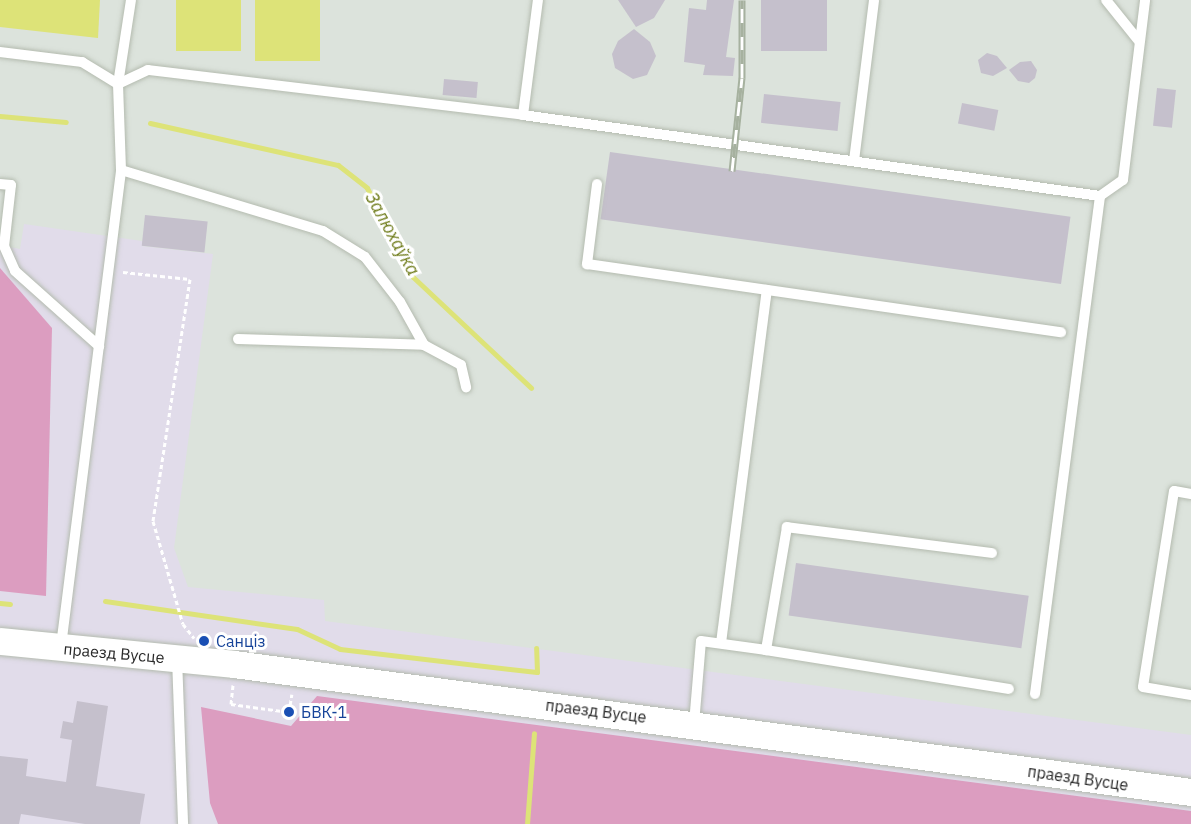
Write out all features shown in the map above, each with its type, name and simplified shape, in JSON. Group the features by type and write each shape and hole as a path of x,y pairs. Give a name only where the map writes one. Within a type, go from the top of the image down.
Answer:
{"street":[{"name":"праезд Вусце","path":"0,641 234,664 1191,792"}],"lane":[{"path":"61,648 122,171 118,84 131,0"},
{"path":"523,115 538,0"},
{"path":"854,161 874,0"},
{"path":"1106,0 1138,40"},
{"path":"118,84 148,70 523,115 1100,196 1123,180 1138,40 1145,0"},
{"path":"0,52 82,62 118,84"},
{"path":"122,171 323,231 365,257 400,302 424,345"},
{"path":"0,184 10,185 4,246 15,270 99,346"},
{"path":"597,184 587,264 1061,332"},
{"path":"1035,694 1100,196"},
{"path":"721,643 767,290"},
{"path":"238,339 424,345 461,365 466,387"},
{"path":"1191,494 1174,491 1143,687 1191,694"},
{"path":"766,650 787,527 992,553"},
{"path":"694,724 701,641 1009,689"},
{"path":"177,658 183,824"}],"path":[{"path":"109,270 190,279 153,521 183,624 196,640 204,641"},
{"path":"234,664 231,704 290,712"}],"shaded area":[{"path":"0,0 1191,0 1191,735 325,621 324,600 188,587 174,548 213,254 142,246 142,241 24,224 20,249 0,245"},
{"path":"0,0 100,0 98,38 0,27"},
{"path":"176,0 241,0 241,51 176,51"},
{"path":"255,0 320,0 320,61 255,61"},
{"path":"0,268 52,328 46,596 0,591"},
{"path":"317,696 1191,811 1191,824 218,824 210,803 201,707 291,726"}],"building":[{"path":"618,0 665,0 654,18 636,27"},
{"path":"707,0 734,0 726,57 735,58 733,76 703,75 705,65 684,62 689,8 706,10"},
{"path":"761,0 827,0 827,51 761,51"},
{"path":"634,29 650,42 656,56 647,75 633,79 615,68 612,54 618,41"},
{"path":"987,53 997,56 1007,68 993,76 981,73 978,60"},
{"path":"1031,61 1037,70 1035,78 1029,83 1018,81 1009,70 1020,62"},
{"path":"444,79 478,82 476,98 443,95"},
{"path":"1157,88 1176,90 1172,128 1153,126"},
{"path":"764,94 841,102 838,131 761,123"},
{"path":"962,103 998,110 994,131 958,124"},
{"path":"610,152 1070,217 1061,284 601,219"},
{"path":"145,215 208,222 204,252 142,246"},
{"path":"796,563 1029,596 1021,648 789,615"},
{"path":"77,701 108,706 96,786 145,794 140,824 85,824 21,814 19,824 0,824 0,756 28,759 26,776 66,782 72,740 60,738 63,721 73,723"}],"waterway":[{"name":"Залюхаўка","path":"0,116 66,122"},
{"name":"Залюхаўка","path":"150,123 338,165 367,188 413,277 531,388"},
{"path":"105,601 297,629 340,649 537,672 536,648"},
{"path":"0,603 10,604"},
{"name":"Залюхаўка","path":"527,824 534,733"}],"railway":[{"path":"732,171 742,78 742,0"}],"place":[{"name":"Санціз","path":"204,641"},
{"name":"БВК-1","path":"289,712"}]}
